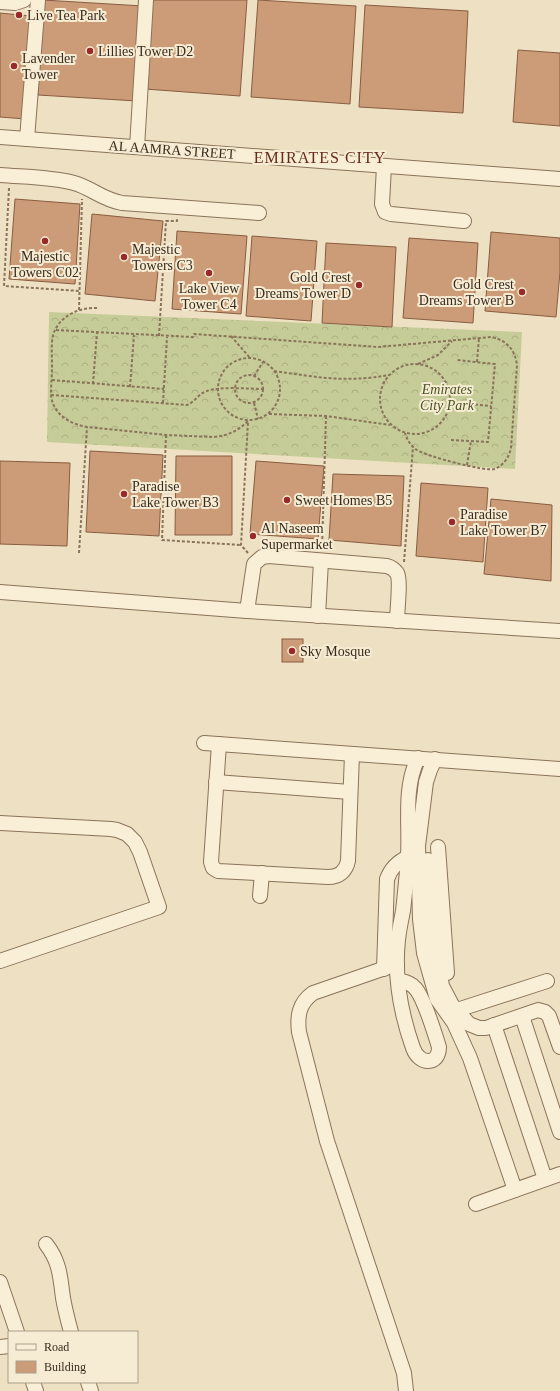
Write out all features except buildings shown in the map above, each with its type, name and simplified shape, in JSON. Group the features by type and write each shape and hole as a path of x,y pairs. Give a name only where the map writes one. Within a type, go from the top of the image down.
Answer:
{"street":[{"path":"0,2 15,3 24,0"},
{"path":"27,139 38,0"},
{"path":"137,147 146,0"},
{"name":"AL AAMRA STREET","path":"0,137 560,179"},
{"path":"384,166 382,204 385,212 391,214 464,221"},
{"path":"5,176 66,181 83,186 97,195 113,201 259,213"},
{"path":"247,611 252,568 256,561 265,556 386,566 394,570 399,580 397,621"},
{"path":"318,616 321,561"},
{"path":"0,592 318,616 560,631"},
{"path":"204,743 560,768"},
{"path":"219,744 212,865 215,870 218,871 333,877 342,873 347,866 348,861 352,754"},
{"path":"418,758 412,773 408,790 414,847 427,858 424,886 442,986 447,999 469,1024 482,1028 538,1010 547,1014 560,1047"},
{"path":"391,966 398,940 426,782 435,759"},
{"path":"216,782 350,792"},
{"path":"0,823 111,829 122,832 132,838 138,847 159,907 0,961"},
{"path":"398,980 413,986 419,994 439,1047 438,1055 432,1060 428,1061 420,1059 415,1052 402,1010 398,980 391,966 387,879 397,863 414,847"},
{"path":"438,847 433,935 429,973 437,999 454,1023 470,1058 516,1190"},
{"path":"260,896 262,873"},
{"path":"433,935 448,973"},
{"path":"391,966 313,993 304,1002 298,1013 298,1019 299,1032 327,1142 404,1373 406,1391"},
{"path":"457,1010 547,981"},
{"path":"522,1016 560,1132"},
{"path":"494,1025 545,1179"},
{"path":"476,1204 560,1174"},
{"path":"46,1244 59,1266 63,1299 71,1331"},
{"path":"0,1282 16,1331"}],"path":[{"path":"5,176 4,286 80,291"},
{"path":"80,310 83,186"},
{"path":"159,336 166,221 177,221 178,207"},
{"path":"98,308 80,310 66,317 56,330 52,342 51,395 56,408 64,418 75,424 87,427 166,436 220,437 238,430 248,421"},
{"path":"56,330 167,337 193,337 194,334 378,347 491,337 502,340 511,348 516,359 511,448 508,458 504,463 494,469 482,469 423,453 413,447 404,433 391,425 326,416 268,414"},
{"path":"93,384 98,332"},
{"path":"130,387 134,334"},
{"path":"231,336 250,358"},
{"path":"163,403 167,337"},
{"path":"477,362 479,338"},
{"path":"391,425 382,412 380,396 382,388 390,375 403,366 418,364 438,355 453,340"},
{"path":"274,370 280,383 279,397 273,410 258,420 248,421 235,418 229,414 220,402 218,389 221,375 225,369 236,361 250,358 263,362 274,370 340,380 368,379 390,375"},
{"path":"451,440 488,442 495,364 457,360"},
{"path":"254,376 263,362"},
{"path":"404,433 420,434 435,428 445,417 450,402 448,387 444,380 433,369 418,364"},
{"path":"245,376 254,376 261,381 264,389 261,398 254,403 249,404 238,398 235,389 236,384 241,378 245,376"},
{"path":"52,380 164,389"},
{"path":"51,395 187,405 192,403 204,392 218,389 264,389"},
{"path":"254,403 258,420"},
{"path":"470,404 491,406"},
{"path":"321,561 326,416"},
{"path":"241,545 248,421"},
{"path":"79,553 87,427"},
{"path":"166,436 162,540 241,545 256,561"},
{"path":"467,465 470,441"},
{"path":"399,580 403,574 413,447"}],"green space":[{"name":"Emirates City Park","path":"49,312 522,332 515,469 47,442"}],"place":[{"name":"Live Tea Park","path":"19,15"},
{"name":"Lillies Tower D2","path":"90,51"},
{"name":"Lavender Tower","path":"14,66"},
{"name":"Majestic Towers C02","path":"45,241"},
{"name":"Majestic Towers C3","path":"124,257"},
{"name":"Lake View Tower C4","path":"209,273"},
{"name":"Gold Crest Dreams Tower D","path":"359,285"},
{"name":"Gold Crest Dreams Tower B","path":"522,292"},
{"name":"Paradise Lake Tower B3","path":"124,494"},
{"name":"Sweet Homes B5","path":"287,500"},
{"name":"Paradise Lake Tower B7","path":"452,522"},
{"name":"Al Naseem Supermarket","path":"253,536"},
{"name":"Sky Mosque","path":"292,651"}],"district":[{"name":"EMIRATES CITY","path":"320,157"}]}
